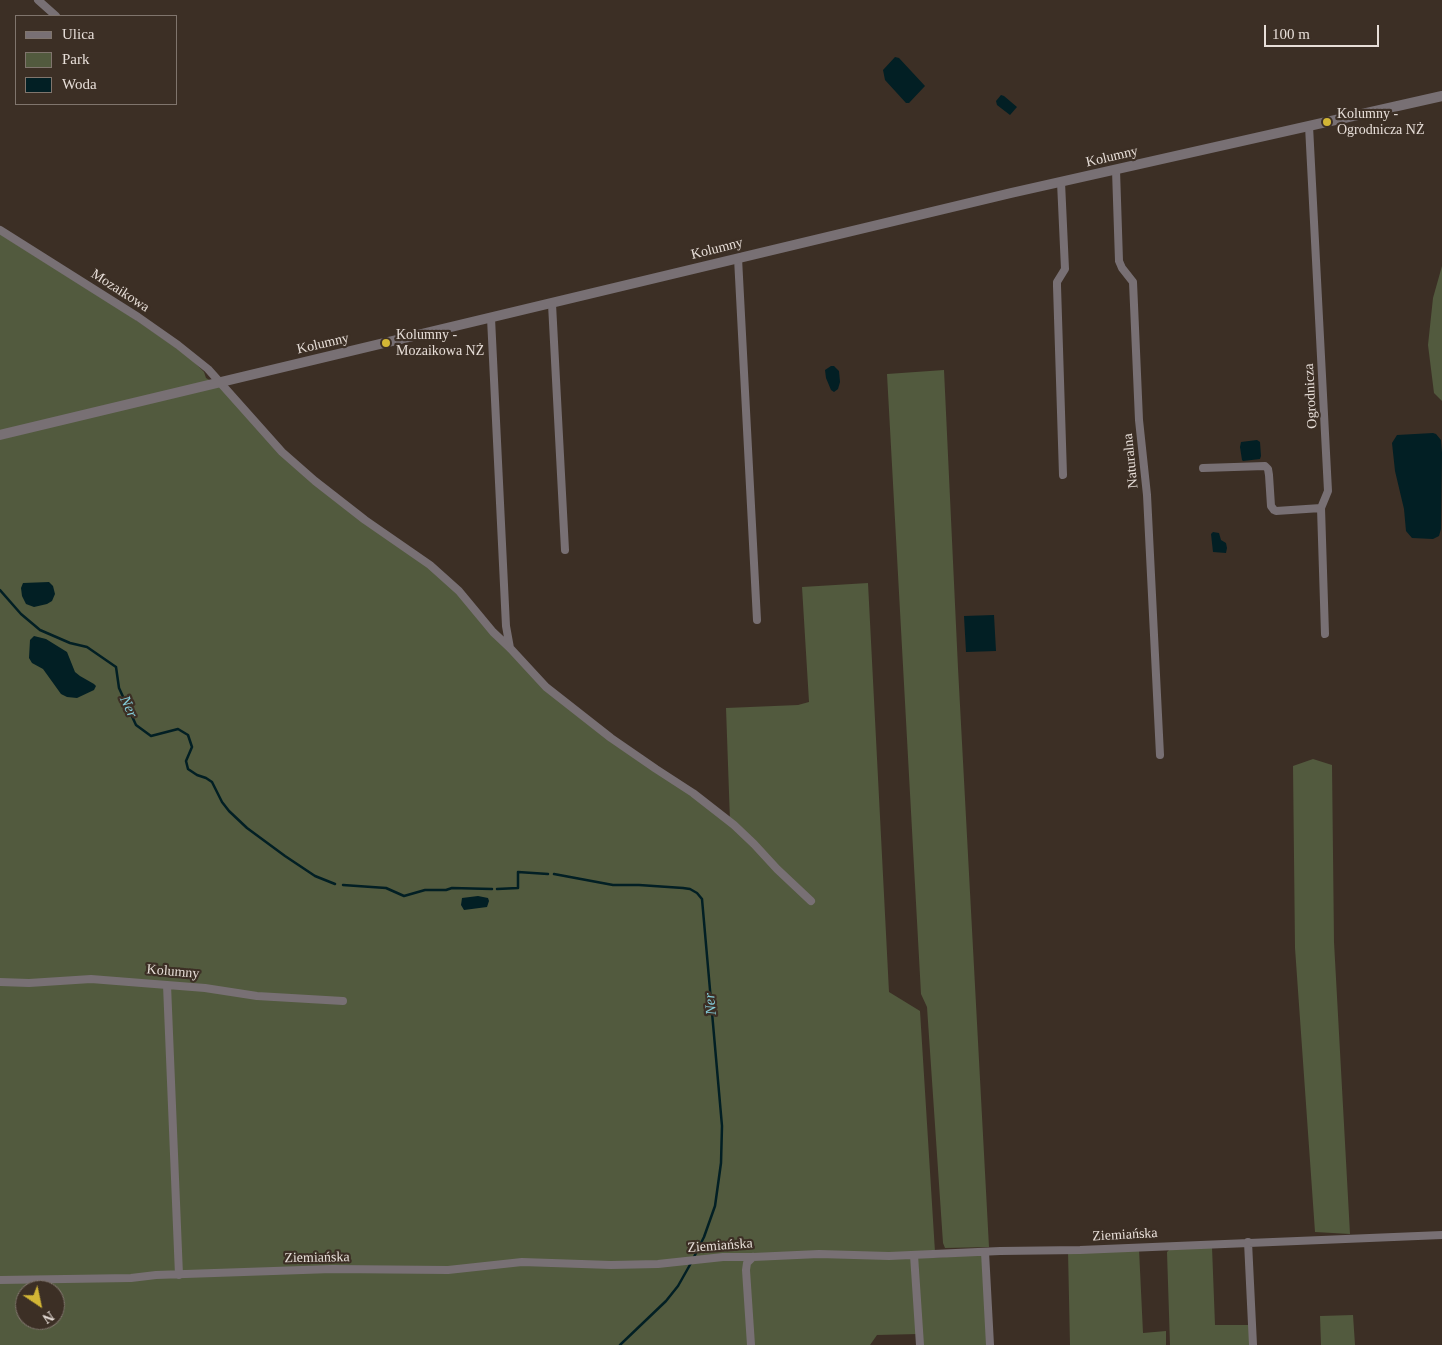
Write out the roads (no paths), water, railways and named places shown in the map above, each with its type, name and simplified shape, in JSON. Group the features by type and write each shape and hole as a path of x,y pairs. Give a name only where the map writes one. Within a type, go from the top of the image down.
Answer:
{"street":[{"path":"38,0 55,15"},
{"name":"Kolumny","path":"0,435 738,258 1442,96"},
{"name":"Ogrodnicza","path":"1309,126 1328,491 1320,508"},
{"name":"Naturalna","path":"1116,170 1119,261 1133,282 1139,420 1147,495 1160,755"},
{"path":"1062,182 1065,269 1057,282 1057,286 1063,475"},
{"name":"Mozaikowa","path":"0,230 138,316 208,369 282,452 315,481 365,520 430,565 459,592 493,632 552,693 611,738 693,793 734,825 811,901"},
{"path":"738,258 757,620"},
{"path":"552,304 565,550"},
{"path":"491,318 506,626 510,648"},
{"path":"1203,468 1266,466 1269,475 1271,506 1274,510 1320,508 1326,634"},
{"name":"Kolumny","path":"0,982 29,983 91,979 205,988 258,996 343,1001"},
{"path":"166,985 179,1275"},
{"name":"Ziemiańska","path":"0,1280 122,1278 332,1269 448,1270 522,1262 611,1265 658,1264 723,1257 819,1254 889,1256 1442,1235"},
{"path":"1248,1242 1253,1345"},
{"path":"985,1252 990,1345"},
{"path":"914,1255 920,1345"},
{"path":"751,1345 746,1270 752,1257"}],"water":[{"path":"895,57 899,58 925,86 909,103 906,103 885,80 883,70"},
{"path":"1001,95 1017,107 1010,115 997,105 996,101"},
{"path":"834,366 839,371 840,382 838,389 834,392 831,390 826,378 825,370"},
{"path":"1433,433 1441,440 1441,529 1439,536 1433,539 1412,538 1406,531 1392,443 1397,435"},
{"path":"1257,440 1260,442 1260,459 1243,461 1240,447 1241,442"},
{"path":"1213,532 1219,533 1221,540 1226,543 1226,553 1213,552 1211,534"},
{"path":"49,582 53,586 55,594 52,601 34,607 26,604 22,596 21,588 23,583"},
{"path":"994,615 996,651 966,652 964,616"},
{"path":"34,636 46,639 67,652 75,672 94,684 96,686 94,690 77,698 61,694 43,669 32,663 29,658 30,640"},
{"path":"478,896 488,898 487,907 464,910 461,905 462,898"}],"waterway":[{"name":"Ner","path":"0,590 21,614 40,630 70,643 87,647 116,667 119,688 136,725 151,736 178,729 188,735 192,747 186,761 188,769 212,782 229,811 247,828 285,856 315,876 335,884"},
{"name":"Ner","path":"497,889 518,888 518,872 548,874"},
{"name":"Ner","path":"554,874 613,885 690,889 702,899 722,1126 721,1163 715,1206 704,1237 694,1257"},
{"name":"Ner","path":"343,885 386,888 404,896 425,890 446,890 452,888 492,889"},
{"name":"Ner","path":"620,1345 666,1301 678,1286 691,1263"}],"place":[{"name":"Kolumny - Ogrodnicza NŻ","path":"1327,122"},
{"name":"Kolumny - Mozaikowa NŻ","path":"386,343"}]}
